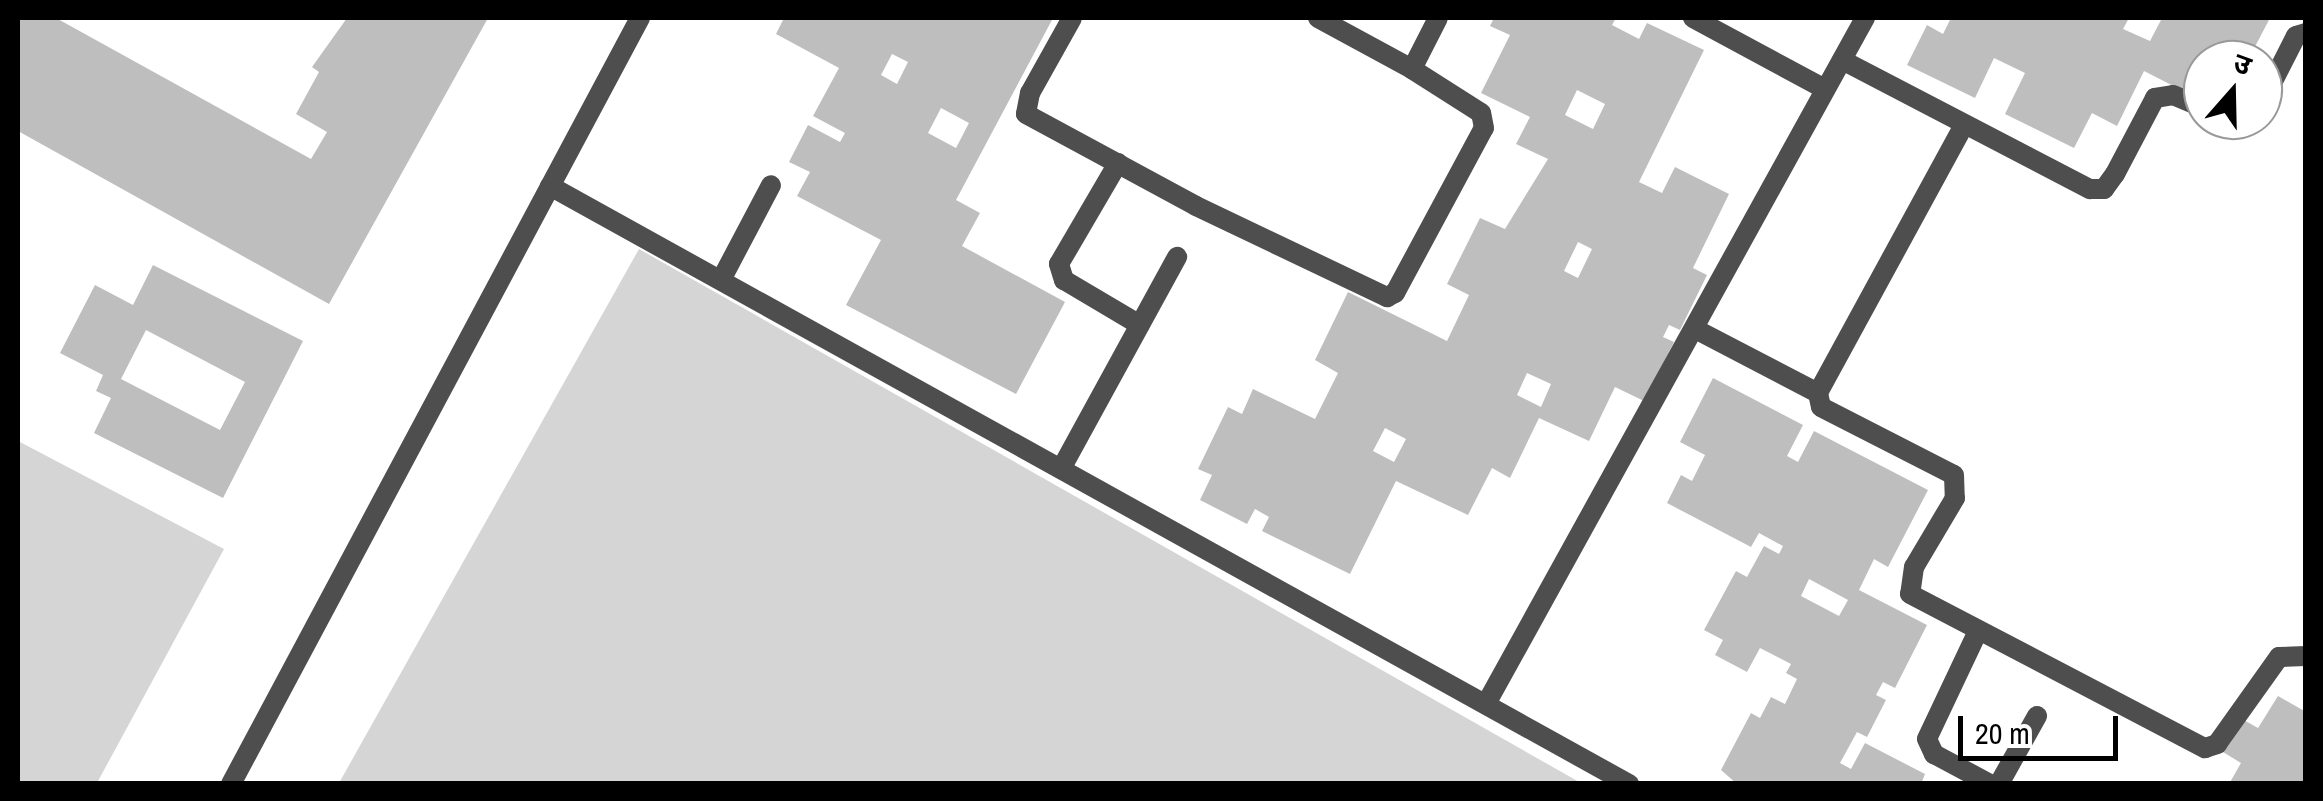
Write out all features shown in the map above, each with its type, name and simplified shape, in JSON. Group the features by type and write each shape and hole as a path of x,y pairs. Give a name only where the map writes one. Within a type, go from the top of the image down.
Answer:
{"street":[{"path":"232,784 640,18"},
{"path":"1072,18 1030,94 1026,114 1387,297 1395,293 1484,128 1481,113 1412,69 1318,18"},
{"path":"1412,69 1438,18"},
{"path":"1693,18 1826,88"},
{"path":"1486,704 1697,330 1865,18"},
{"path":"2283,62 2296,36 2306,33"},
{"path":"1842,60 2090,188 2104,189 2155,98 2173,95 2183,99"},
{"path":"1964,125 1818,393 1821,407 1954,475 1955,498 1914,567 1910,594 2205,748 2217,744 2279,656 2306,656"},
{"path":"1118,164 1059,264 1064,280 1140,325"},
{"path":"721,280 772,185"},
{"path":"550,186 1629,784"},
{"path":"1061,469 1178,257"},
{"path":"1697,330 1818,393"},
{"path":"1978,631 1927,739 1934,754 1990,784"},
{"path":"1998,784 2038,716"}],"shaded area":[{"path":"639,249 1581,783 339,783"},
{"path":"18,441 224,549 97,783 18,783"}],"building":[{"path":"18,18 56,18 311,159 327,132 296,114 319,72 312,67 347,18 488,18 329,304 18,131"},
{"path":"784,18 1053,18 956,200 980,213 962,246 1065,302 1016,394 846,305 881,240 797,196 810,172 789,162 808,125 840,142 845,133 813,116 839,68 776,34","holes":["892,54 908,62 897,84 881,75","941,108 969,123 956,148 928,133"]},
{"path":"1494,18 1616,18 1612,25 1639,39 1647,23 1704,50 1639,182 1662,193 1675,167 1729,194 1693,268 1707,275 1680,330 1669,325 1663,337 1674,342 1644,401 1615,387 1589,441 1539,418 1510,478 1492,468 1468,515 1396,481 1350,574 1262,531 1269,517 1255,509 1247,524 1200,500 1212,475 1198,469 1228,407 1242,414 1253,389 1315,419 1338,373 1315,360 1348,292 1447,341 1469,295 1447,284 1480,218 1505,229 1548,159 1516,144 1530,117 1481,93 1510,35 1490,26","holes":["1577,90 1605,104 1593,129 1565,115","1578,242 1592,249 1578,278 1564,271","1527,373 1551,384 1541,407 1517,395","1385,428 1406,439 1394,462 1373,451"]},
{"path":"1951,18 2129,18 2123,29 2150,41 2161,20 2156,18 2270,18 2258,40 2183,40 2183,91 2144,71 2117,126 2092,113 2074,148 2005,114 2025,73 1994,58 1975,98 1907,65 1927,25 1943,34"},
{"path":"153,265 303,341 223,498 94,433 111,398 96,391 103,375 60,353 95,285 133,305","holes":["146,330 245,382 220,430 121,379"]},
{"path":"1713,378 1803,425 1787,456 1798,462 1814,431 1928,490 1888,567 1874,559 1859,590 1927,625 1895,688 1883,682 1876,695 1886,700 1867,737 1857,732 1840,763 1851,769 1865,743 1925,774 1921,784 1737,784 1721,770 1751,713 1760,718 1771,697 1785,704 1797,679 1786,673 1791,664 1760,648 1747,672 1715,655 1723,640 1704,630 1736,571 1747,577 1764,546 1779,554 1783,546 1759,533 1751,547 1667,503 1681,475 1692,481 1705,455 1680,442","holes":["1809,579 1848,600 1839,616 1801,596"]},
{"path":"2278,696 2306,712 2306,784 2229,784 2241,763 2223,752 2242,719 2258,728"}]}
